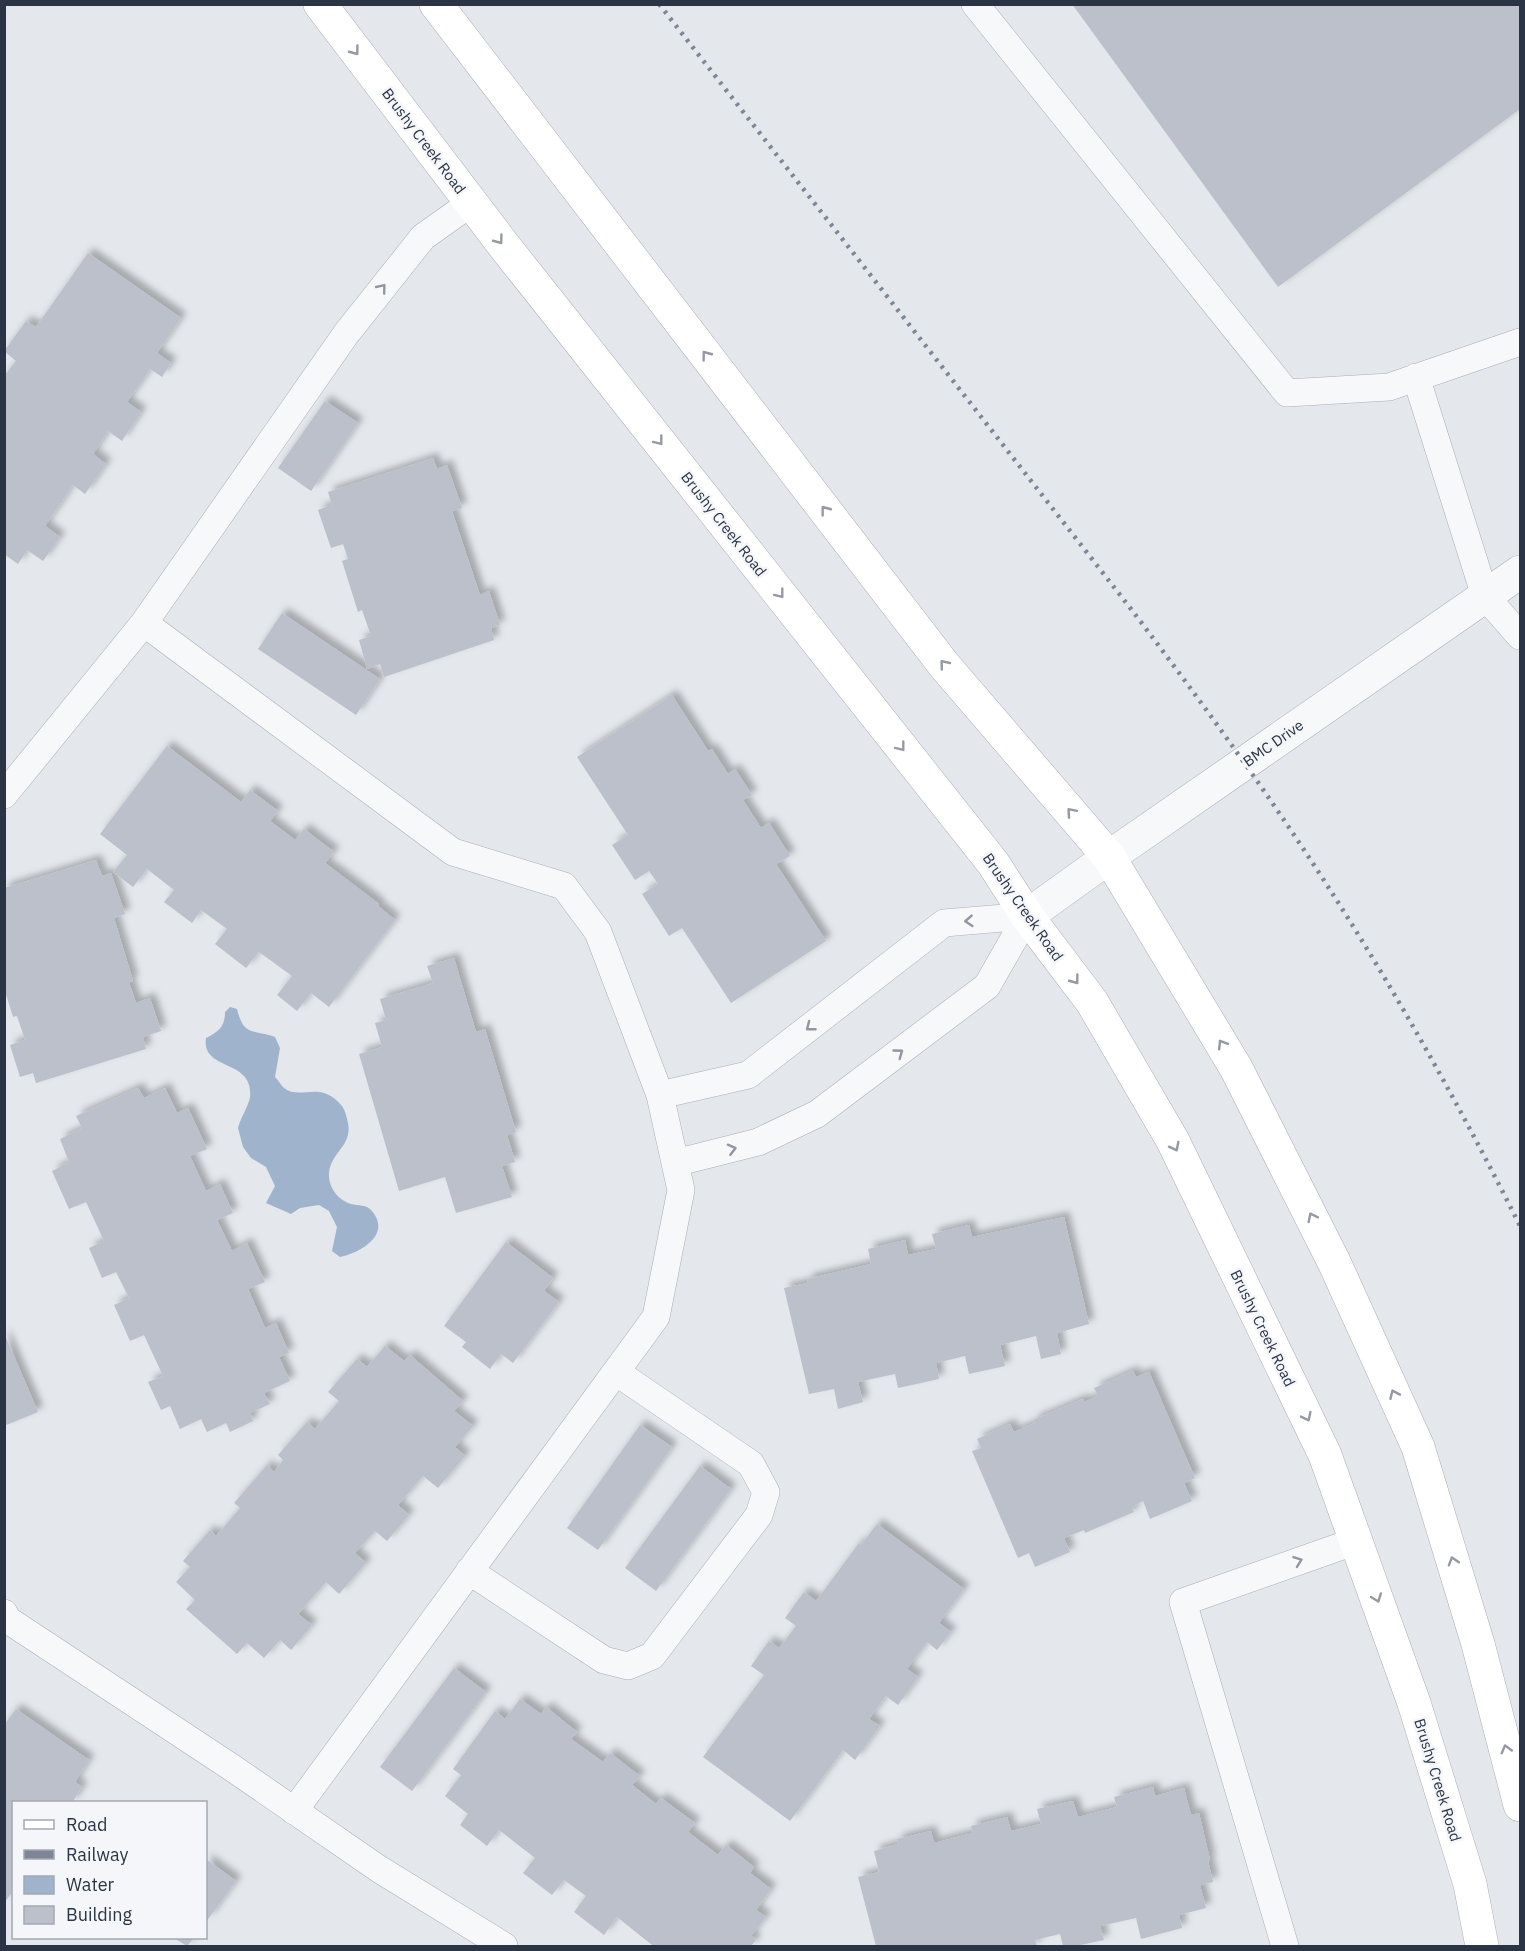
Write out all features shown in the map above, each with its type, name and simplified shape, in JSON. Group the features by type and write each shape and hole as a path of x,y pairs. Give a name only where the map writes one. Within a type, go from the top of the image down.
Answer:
{"main road":[{"name":"Brushy Creek Road","path":"320,4 471,203 993,863 1027,916 1092,1002 1173,1141 1325,1455 1414,1703 1470,1884 1482,1947"},
{"path":"436,4 944,665 1109,857 1236,1068 1334,1262 1418,1447 1478,1644 1521,1806"}],"street":[{"name":"BMC Drive","path":"1027,916 1521,572"}],"lane":[{"path":"975,4 1287,393 1389,387 1521,342"},
{"path":"4,795 144,622 345,334 423,237 471,203"},
{"path":"1416,377 1485,596 1521,636"},
{"path":"144,622 453,852 564,886 598,932 660,1095 681,1190 656,1317 294,1811"},
{"path":"660,1095 748,1075 944,922 1027,916"},
{"path":"675,1163 758,1142 817,1114 987,986 1027,916"},
{"path":"469,1571 604,1660 628,1666 652,1656 759,1515 766,1492 751,1464 616,1372"},
{"path":"1285,1947 1183,1602 1356,1541"},
{"path":"4,1613 8,1620 380,1869 504,1947"}],"water":[{"path":"230,1007 237,1009 246,1028 275,1037 280,1048 275,1077 284,1088 297,1092 326,1094 334,1098 344,1109 349,1128 348,1135 331,1165 330,1183 342,1199 370,1209 377,1220 378,1228 371,1242 356,1252 340,1257 332,1251 337,1227 329,1211 319,1205 300,1208 291,1214 266,1203 275,1186 266,1167 251,1158 243,1147 238,1128 250,1097 249,1085 237,1070 211,1056 207,1049 206,1038 220,1028 225,1012"}],"building":[{"path":"1072,4 1518,4 1520,9 1520,109 1278,287"},
{"path":"88,253 181,318 157,353 171,363 162,377 150,369 127,402 141,412 122,441 108,431 93,454 106,464 85,494 73,485 45,526 60,537 43,561 27,550 18,564 4,554 4,376 16,361 4,351 26,321 36,327"},
{"path":"325,401 358,423 311,491 278,468"},
{"path":"433,458 437,469 447,465 462,508 452,511 480,595 489,591 500,625 491,628 494,640 384,677 380,664 367,669 359,640 371,636 362,610 358,612 342,561 348,559 343,544 331,548 318,510 332,505 328,492"},
{"path":"282,613 380,679 356,715 258,649"},
{"path":"672,695 708,751 712,749 728,774 735,769 752,795 743,800 761,828 769,823 790,856 776,864 826,941 731,1003 682,928 669,936 642,894 658,884 649,871 635,880 612,845 628,835 577,757"},
{"path":"167,746 241,802 250,790 278,811 270,821 295,840 304,829 334,852 325,863 379,904 378,906 395,920 329,1007 311,993 297,1011 277,995 292,976 259,952 246,968 215,944 227,929 201,910 192,923 164,902 174,890 147,869 133,887 113,872 127,855 100,834"},
{"path":"96,860 102,876 111,873 125,914 114,918 133,981 129,982 136,1003 150,998 161,1031 143,1037 146,1049 36,1083 33,1073 20,1077 10,1045 25,1040 17,1016 13,1017 4,988 4,888"},
{"path":"454,958 476,1032 485,1029 516,1132 507,1135 515,1162 502,1166 512,1197 456,1213 445,1177 399,1191 359,1054 382,1047 375,1023 386,1020 380,999 433,983 427,966"},
{"path":"138,1088 144,1098 165,1088 177,1113 188,1108 207,1149 190,1156 206,1191 220,1184 233,1213 217,1220 232,1251 247,1243 265,1282 248,1289 265,1328 276,1323 289,1353 279,1357 290,1381 264,1393 270,1404 250,1413 253,1421 230,1432 226,1423 207,1432 201,1419 180,1429 170,1406 161,1410 148,1382 163,1376 144,1335 130,1341 114,1305 129,1298 116,1272 102,1278 89,1248 104,1241 86,1202 69,1209 52,1171 69,1162 60,1139 82,1128 76,1116"},
{"path":"1064,1217 1089,1324 1057,1333 1061,1354 1041,1359 1036,1336 1000,1345 1005,1366 969,1374 965,1356 936,1363 939,1379 898,1388 895,1374 858,1382 863,1402 838,1409 834,1389 809,1394 784,1288 808,1283 807,1279 871,1264 868,1249 905,1240 908,1255 936,1249 932,1234 969,1225 972,1237"},
{"path":"506,1242 553,1278 544,1291 559,1302 513,1363 501,1354 490,1369 462,1347 466,1342 444,1326"},
{"path":"4,1333 38,1412 4,1426"},
{"path":"385,1346 404,1361 410,1355 463,1401 454,1411 473,1426 455,1447 465,1456 438,1488 423,1476 398,1505 409,1515 387,1541 375,1531 355,1553 366,1563 339,1594 326,1582 298,1614 312,1625 291,1650 280,1640 264,1658 247,1643 237,1654 186,1609 195,1600 176,1582 190,1567 183,1561 210,1530 216,1536 240,1508 234,1503 267,1465 274,1472 283,1460 278,1455 307,1422 315,1429 339,1401 328,1392 357,1359 367,1367"},
{"path":"1133,1371 1136,1377 1149,1372 1195,1478 1184,1483 1192,1501 1150,1519 1143,1501 1132,1507 1134,1512 1085,1533 1084,1530 1064,1538 1070,1552 1035,1567 1029,1553 1018,1558 972,1451 981,1448 977,1439 1010,1424 1014,1432 1035,1423 1033,1420 1083,1399 1084,1402 1098,1396 1094,1388"},
{"path":"640,1425 672,1447 598,1550 567,1528"},
{"path":"700,1466 731,1489 656,1591 625,1568"},
{"path":"877,1524 964,1589 939,1623 951,1632 937,1650 927,1642 907,1669 918,1677 898,1705 886,1696 869,1719 880,1726 855,1760 843,1750 790,1821 703,1757 764,1675 751,1666 769,1641 779,1648 796,1626 785,1618 804,1592 816,1601 859,1543 861,1545"},
{"path":"454,1668 486,1692 412,1791 380,1767"},
{"path":"520,1699 541,1714 546,1707 577,1732 571,1739 603,1762 610,1753 640,1776 632,1785 656,1804 661,1798 695,1823 688,1832 718,1855 726,1845 754,1867 750,1873 771,1889 756,1910 766,1917 751,1936 756,1940 751,1946 651,1946 617,1917 604,1935 574,1912 586,1896 564,1880 552,1895 523,1873 535,1858 499,1830 487,1846 460,1825 468,1814 445,1796 461,1775 453,1769 495,1711 505,1719"},
{"path":"16,1709 89,1760 75,1782 82,1787 73,1801 12,1801 12,1893 4,1903 4,1725"},
{"path":"1153,1787 1155,1796 1184,1788 1191,1815 1199,1813 1210,1860 1208,1861 1213,1882 1200,1885 1206,1908 1179,1915 1182,1928 1141,1939 1136,1918 1100,1926 1104,1940 1076,1946 1063,1946 1060,1934 1035,1940 1037,1946 876,1946 858,1877 879,1872 874,1851 898,1844 897,1839 931,1831 934,1843 973,1833 971,1826 1007,1817 1011,1831 1041,1824 1037,1809 1073,1801 1078,1817 1117,1807 1114,1797"},
{"path":"207,1860 236,1881 207,1921"},
{"path":"176,1939 193,1939 187,1946"}],"railway":[{"path":"659,4 1131,609 1250,771 1320,874 1381,972 1467,1123 1520,1226"}]}
